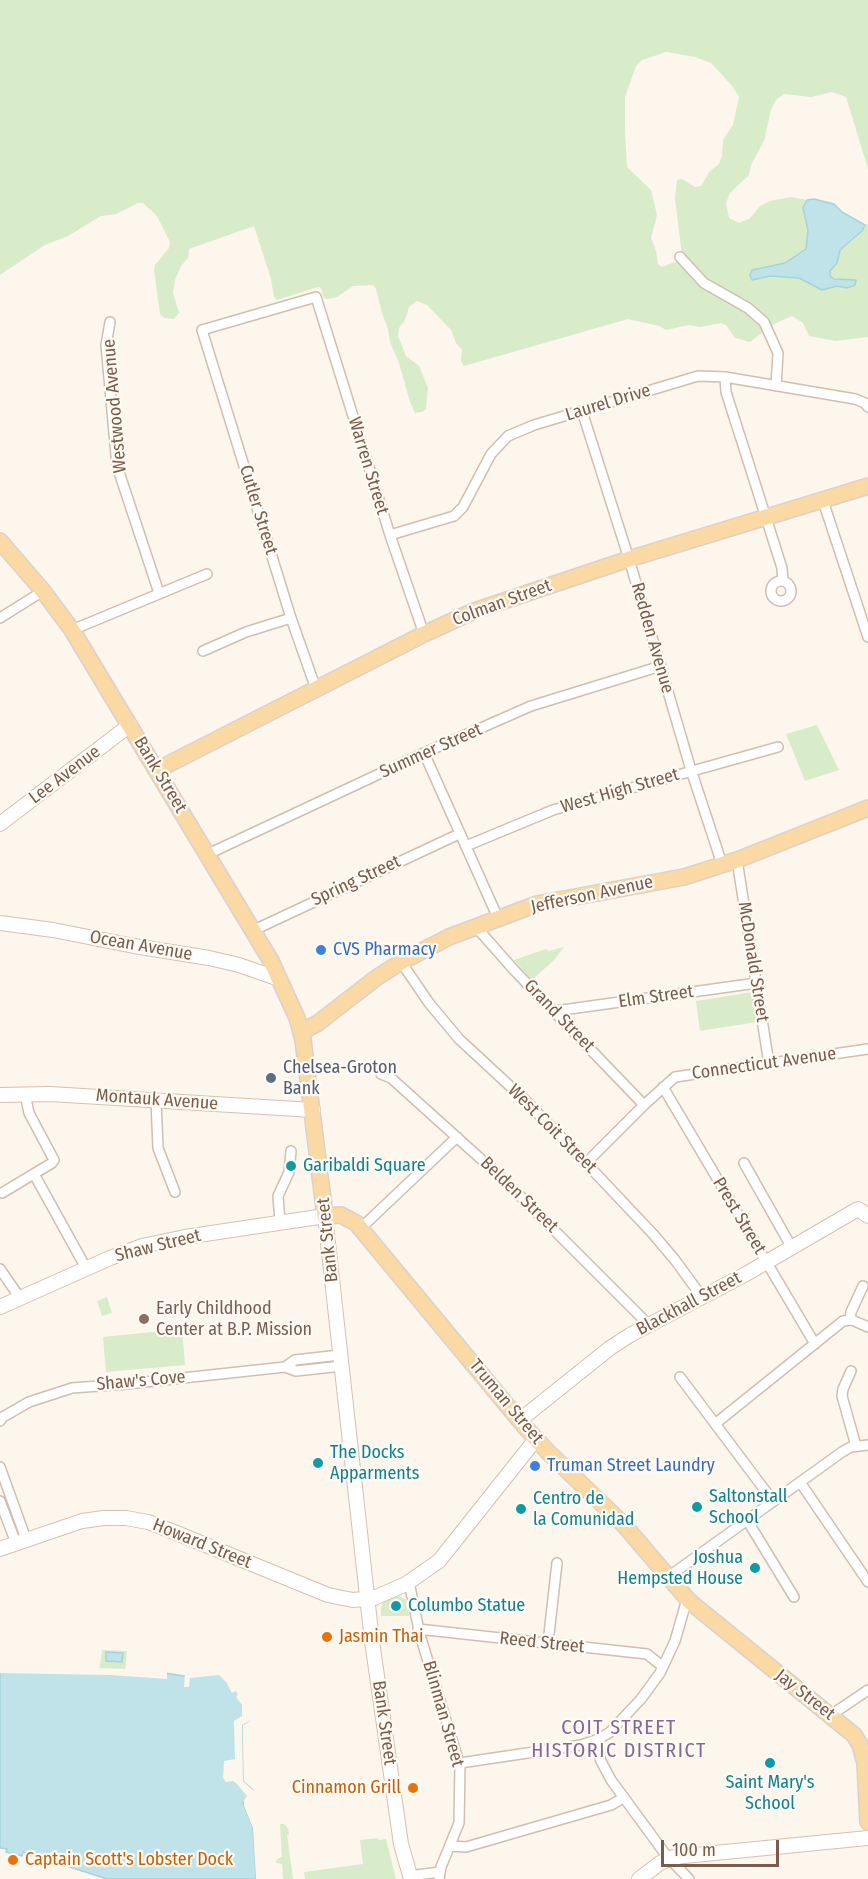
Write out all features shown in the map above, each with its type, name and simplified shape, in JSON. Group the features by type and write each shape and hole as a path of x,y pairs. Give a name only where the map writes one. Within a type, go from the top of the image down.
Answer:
{"main road":[{"name":"Colman Street","path":"157,770 424,634 474,611 629,559 868,486"},
{"name":"Bank Street","path":"0,541 43,591 72,630 254,930 279,979 301,1032 313,1110 367,1599 401,1844 410,1877"},
{"name":"Lee Avenue","path":"0,824 130,725"},
{"name":"Jefferson Avenue","path":"301,1032 318,1023 376,978 448,937 537,904 684,877 737,860 868,808"},
{"name":"Ocean Avenue","path":"0,923 53,930 209,958 239,965 279,979"},
{"name":"Montauk Avenue","path":"0,1095 25,1094 156,1100 313,1110"},
{"name":"Blackhall Street","path":"520,1420 610,1348 865,1208"},
{"name":"Truman Street","path":"325,1216 335,1214 346,1216 361,1227 536,1439 624,1526 687,1599"},
{"name":"Shaw Street","path":"0,1307 126,1251 159,1242 325,1216"},
{"path":"367,1599 387,1594 409,1582 446,1554 536,1439"},
{"name":"Howard Street","path":"0,1549 82,1521 115,1518 137,1520 170,1530 328,1595 346,1599 367,1599"},
{"name":"Jay Street","path":"687,1599 854,1735 863,1752 868,1822"},
{"path":"639,1879 668,1859 868,1838"}],"street":[{"path":"680,257 704,283 748,308 764,322 778,352 776,386"},
{"name":"Cutler Street","path":"316,297 202,330 291,618 316,689"},
{"name":"Warren Street","path":"316,297 390,535 424,634"},
{"name":"Westwood Avenue","path":"110,322 106,345 117,466 159,593"},
{"name":"Laurel Drive","path":"390,535 454,516 463,507 491,454 508,436 534,425 705,374 855,399 865,403 868,407"},
{"path":"725,377 726,392 782,568 783,581"},
{"name":"Redden Avenue","path":"582,411 629,559 691,770 722,864"},
{"path":"823,501 868,637"},
{"path":"72,630 207,574"},
{"path":"0,618 43,591"},
{"path":"203,651 246,632 291,618"},
{"name":"Summer Street","path":"208,854 424,753 531,706 661,666"},
{"name":"West High Street","path":"466,846 553,810 778,747"},
{"path":"424,753 498,918"},
{"name":"Spring Street","path":"254,930 459,834"},
{"name":"McDonald Street","path":"737,860 769,1064"},
{"name":"Grand Street","path":"476,927 644,1105"},
{"name":"West Coit Street","path":"401,962 459,1039 525,1100 586,1162 653,1234 702,1297"},
{"name":"Elm Street","path":"555,1011 757,982"},
{"name":"Connecticut Avenue","path":"586,1162 675,1077 868,1049"},
{"name":"Belden Street","path":"381,1074 392,1078 457,1137 550,1225 649,1325"},
{"name":"Prest Street","path":"663,1087 815,1344"},
{"path":"2,1193 53,1163 54,1158 29,1113 25,1094"},
{"path":"156,1100 158,1148 175,1192"},
{"path":"361,1227 457,1137"},
{"path":"280,1222 278,1196 289,1172 291,1151"},
{"path":"744,1163 792,1248"},
{"path":"34,1174 86,1268"},
{"path":"0,1269 21,1298"},
{"path":"850,1320 851,1312 863,1286"},
{"path":"715,1424 843,1321 850,1320 868,1327"},
{"name":"Shaw's Cove","path":"1,1418 43,1396 72,1388 285,1367 295,1360 341,1361"},
{"path":"852,1371 842,1396 856,1446"},
{"path":"680,1377 773,1501"},
{"path":"668,1577 842,1452 856,1446 868,1445"},
{"path":"0,1467 21,1541"},
{"path":"800,1482 868,1582"},
{"path":"0,1501 21,1541"},
{"path":"747,1520 794,1597"},
{"path":"548,1643 557,1563"},
{"name":"Blinman Street","path":"409,1582 418,1629 460,1762 460,1814 457,1831 439,1875"},
{"path":"460,1762 574,1747 595,1741 609,1732 631,1711 654,1682 675,1641 687,1599"},
{"name":"Reed Street","path":"418,1629 647,1654 662,1666"},
{"path":"831,1715 868,1690"},
{"path":"595,1741 605,1771 623,1798 668,1859 689,1879"},
{"path":"450,1846 466,1847 611,1805 623,1798"},
{"path":"410,1877 439,1875"}],"green space":[{"path":"0,0 868,0 868,169 846,97 832,92 811,97 784,94 776,100 771,110 764,141 751,165 749,175 730,193 726,203 729,218 739,223 749,219 760,206 770,201 791,197 807,200 804,205 808,230 806,249 785,263 758,268 760,279 770,276 799,278 822,290 837,286 847,288 855,280 834,279 830,276 830,270 837,263 840,250 868,224 868,337 835,341 809,336 803,323 792,316 774,324 750,342 735,338 726,325 721,323 700,327 689,325 666,330 659,326 628,319 464,366 461,361 462,350 456,343 451,330 427,305 417,301 409,307 405,320 399,328 398,336 406,356 419,366 428,388 426,409 415,413 373,285 353,286 337,297 327,299 318,287 277,300 274,297 271,279 254,226 189,249 188,258 181,266 175,280 173,293 179,313 174,319 164,318 160,314 154,270 155,265 169,248 170,242 157,216 143,203 138,203 116,214 101,216 68,236 45,245 0,275","holes":["666,52 695,57 711,63 739,97 733,125 723,140 719,164 710,171 701,186 695,187 682,179 677,180 675,199 682,255 680,260 662,267 658,264 651,238 657,215 651,190 627,167 625,97 636,66 642,60"]},
{"path":"817,725 839,770 805,781 786,734"},
{"path":"564,947 555,959 532,980 514,960 546,949 549,951"},
{"path":"752,992 757,1022 700,1031 696,1001"},
{"path":"107,1297 112,1313 102,1316 97,1301"},
{"path":"182,1329 185,1365 106,1372 103,1337"},
{"path":"400,1596 406,1600 409,1616 381,1616 383,1603"},
{"path":"102,1650 127,1651 125,1673 99,1672"},
{"path":"280,1824 288,1828 293,1879 283,1879 282,1864 276,1863 277,1859 282,1857"},
{"path":"378,1838 379,1840 386,1839 396,1879 305,1879 304,1872 363,1864 360,1840"}],"water":[{"path":"814,199 834,204 842,212 865,225 862,231 840,250 837,263 830,271 830,276 834,279 856,280 855,285 822,290 799,278 770,276 752,280 750,275 752,270 785,263 806,249 808,230 803,208 807,200"},
{"path":"106,1652 123,1653 122,1662 106,1661"},
{"path":"0,1668 165,1673 184,1676 228,1670 250,1720 242,1725 243,1781 253,1790 243,1803 253,1828 256,1879 107,1879 23,1852 22,1856 0,1848"}],"pier":[{"path":"0,1665 160,1670 167,1671 167,1679 110,1675 0,1673"},
{"path":"213,1665 227,1667 236,1674 241,1687 240,1691 247,1699 253,1719 242,1725 243,1781 255,1792 246,1803 256,1827 259,1879 256,1879 253,1828 244,1806 247,1796 236,1783 226,1782 223,1778 224,1761 235,1759 234,1721 242,1716 242,1705 236,1697 238,1695 236,1691 232,1693 219,1675 190,1678 189,1687 184,1687 185,1674 189,1675 189,1672 197,1667"}],"place":[{"name":"CVS Pharmacy","path":"321,950"},
{"name":"Chelsea-Groton Bank","path":"271,1078"},
{"name":"Garibaldi Square","path":"291,1166"},
{"name":"Early Childhood Center at B.P. Mission","path":"144,1319"},
{"name":"The Docks Apparments","path":"318,1463"},
{"name":"Truman Street Laundry","path":"535,1466"},
{"name":"Saltonstall School","path":"697,1507"},
{"name":"Centro de la Comunidad","path":"521,1509"},
{"name":"Joshua Hempsted House","path":"755,1568"},
{"name":"Columbo Statue","path":"396,1606"},
{"name":"Jasmin Thai","path":"327,1637"},
{"name":"Saint Mary's School","path":"770,1763"},
{"name":"Cinnamon Grill","path":"413,1788"},
{"name":"Captain Scott's Lobster Dock","path":"13,1860"}],"district":[{"name":"COIT STREET HISTORIC DISTRICT","path":"619,1740"}]}
